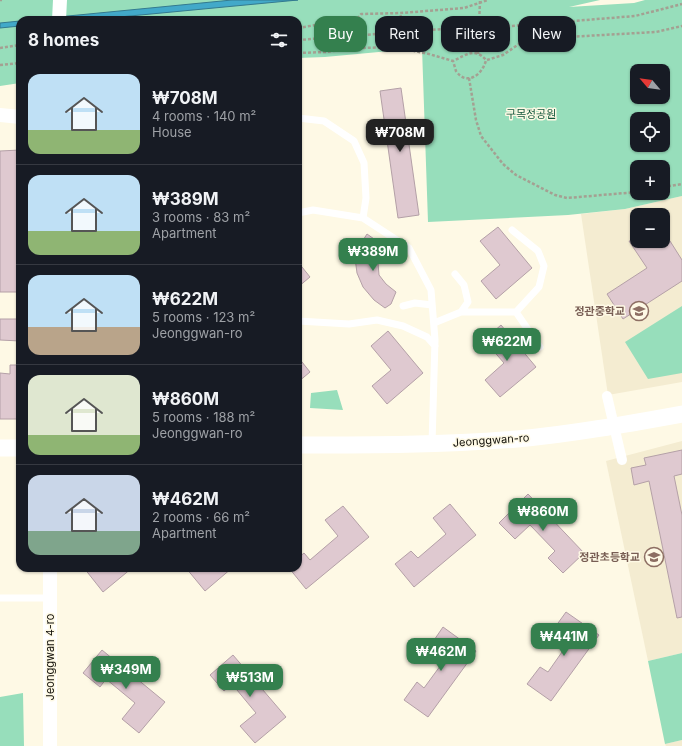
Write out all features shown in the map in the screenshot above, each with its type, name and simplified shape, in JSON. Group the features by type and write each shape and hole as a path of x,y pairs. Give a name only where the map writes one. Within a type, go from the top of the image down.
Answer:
{"street":[{"path":"59,16 60,0"},
{"path":"0,116 16,117"},
{"path":"607,396 622,460"},
{"name":"Jeonggwan-ro","path":"302,445 432,444 525,438 623,425 682,414"},
{"path":"0,448 16,448"},
{"name":"Jeonggwan 4-ro","path":"50,572 50,746"}],"lane":[{"path":"302,118 324,121 354,141 364,163 366,198 363,218"},
{"path":"302,212 313,210 363,218 409,248 432,290 435,346 432,444"},
{"path":"434,323 461,312 516,312 539,287 544,266 538,251 512,230"},
{"path":"455,274 464,284 468,302 461,312"},
{"path":"403,306 415,303 432,305"},
{"path":"516,312 540,347"},
{"path":"302,321 349,324 377,320 403,326 427,337 435,346"},
{"path":"0,598 50,598"}],"path":[{"path":"478,54 480,0"},
{"path":"302,27 358,18 361,14 464,8 488,0"},
{"path":"510,26 635,16 682,4"},
{"path":"401,12 401,16"},
{"path":"486,60 503,55 522,42 531,39 656,32 682,26"},
{"path":"302,40 375,35"},
{"path":"0,48 16,46"},
{"path":"302,53 395,47 453,61 466,54 473,53 482,56 486,60"},
{"path":"453,61 456,70 461,76 469,78 476,77 485,68 486,60"},
{"path":"0,65 16,63"},
{"path":"469,78 476,120 481,136 503,164 516,175 555,195 567,198 630,193"},
{"path":"670,186 682,184"}],"shaded area":[{"name":"정관중학교","path":"682,196 682,382 608,395 581,214 625,209 664,200 670,200"},
{"name":"정관초등학교","path":"682,441 682,653 648,661 606,461"},
{"path":"682,740 682,746 666,746 665,744"}],"green space":[{"name":"구목정공원","path":"0,0 600,0 569,7 634,3 645,0 682,0 682,196 670,199 670,160 630,160 630,200 664,200 625,209 568,215 428,222 422,52 433,52 433,16 375,16 375,52 379,52 302,58 302,16 16,16 16,84 0,86"},
{"path":"682,306 682,373 648,379 625,342"},
{"path":"337,390 343,410 310,408 311,393"},
{"path":"682,653 682,740 665,744 648,661"},
{"path":"23,693 24,746 0,746 0,697"}],"water":[{"path":"232,0 298,0 130,16 68,16"},
{"path":"16,21 16,26 0,28 0,23"}],"building":[{"path":"401,88 419,215 398,218 380,91"},
{"path":"16,150 16,292 0,292 0,151"},
{"path":"498,227 532,268 496,299 481,281 500,265 480,241"},
{"path":"367,234 384,246 380,252 378,263 379,275 386,284 396,292 391,304 385,308 374,300 363,287 357,273 355,258 360,245"},
{"path":"670,241 682,260 682,281 623,319 607,294 647,268 634,248 670,248"},
{"path":"302,267 310,277 302,284"},
{"path":"0,319 16,319 16,341 0,340"},
{"path":"501,325 536,367 500,397 485,380 504,363 484,340"},
{"path":"388,331 423,373 387,404 372,386 391,370 371,346"},
{"path":"302,362 310,372 302,379"},
{"path":"10,365 16,365 16,419 0,419 0,373 10,374"},
{"path":"682,450 682,474 674,476 682,515 682,617 677,618 649,481 634,485 631,468 646,465 644,458"},
{"path":"528,494 584,553 563,573 548,558 555,551 530,525 515,539 499,523"},
{"path":"450,504 476,535 414,587 395,564 411,551 418,558 446,534 433,518"},
{"path":"343,506 369,537 306,589 292,572 302,572 302,555 304,553 310,560 338,536 325,520"},
{"path":"87,572 127,572 103,592"},
{"path":"189,572 227,572 205,591"},
{"path":"566,612 599,635 551,701 527,684 540,667 548,672 569,642 553,630"},
{"path":"443,627 476,651 428,717 404,700 417,682 424,688 446,658 430,646"},
{"path":"102,650 165,702 139,733 122,719 135,703 106,679 100,687 83,673"},
{"path":"233,655 286,717 255,743 240,726 256,713 232,684 224,691 210,675"}],"place":[{"name":"정관중학교","path":"639,311"},
{"name":"정관초등학교","path":"654,557"}]}
